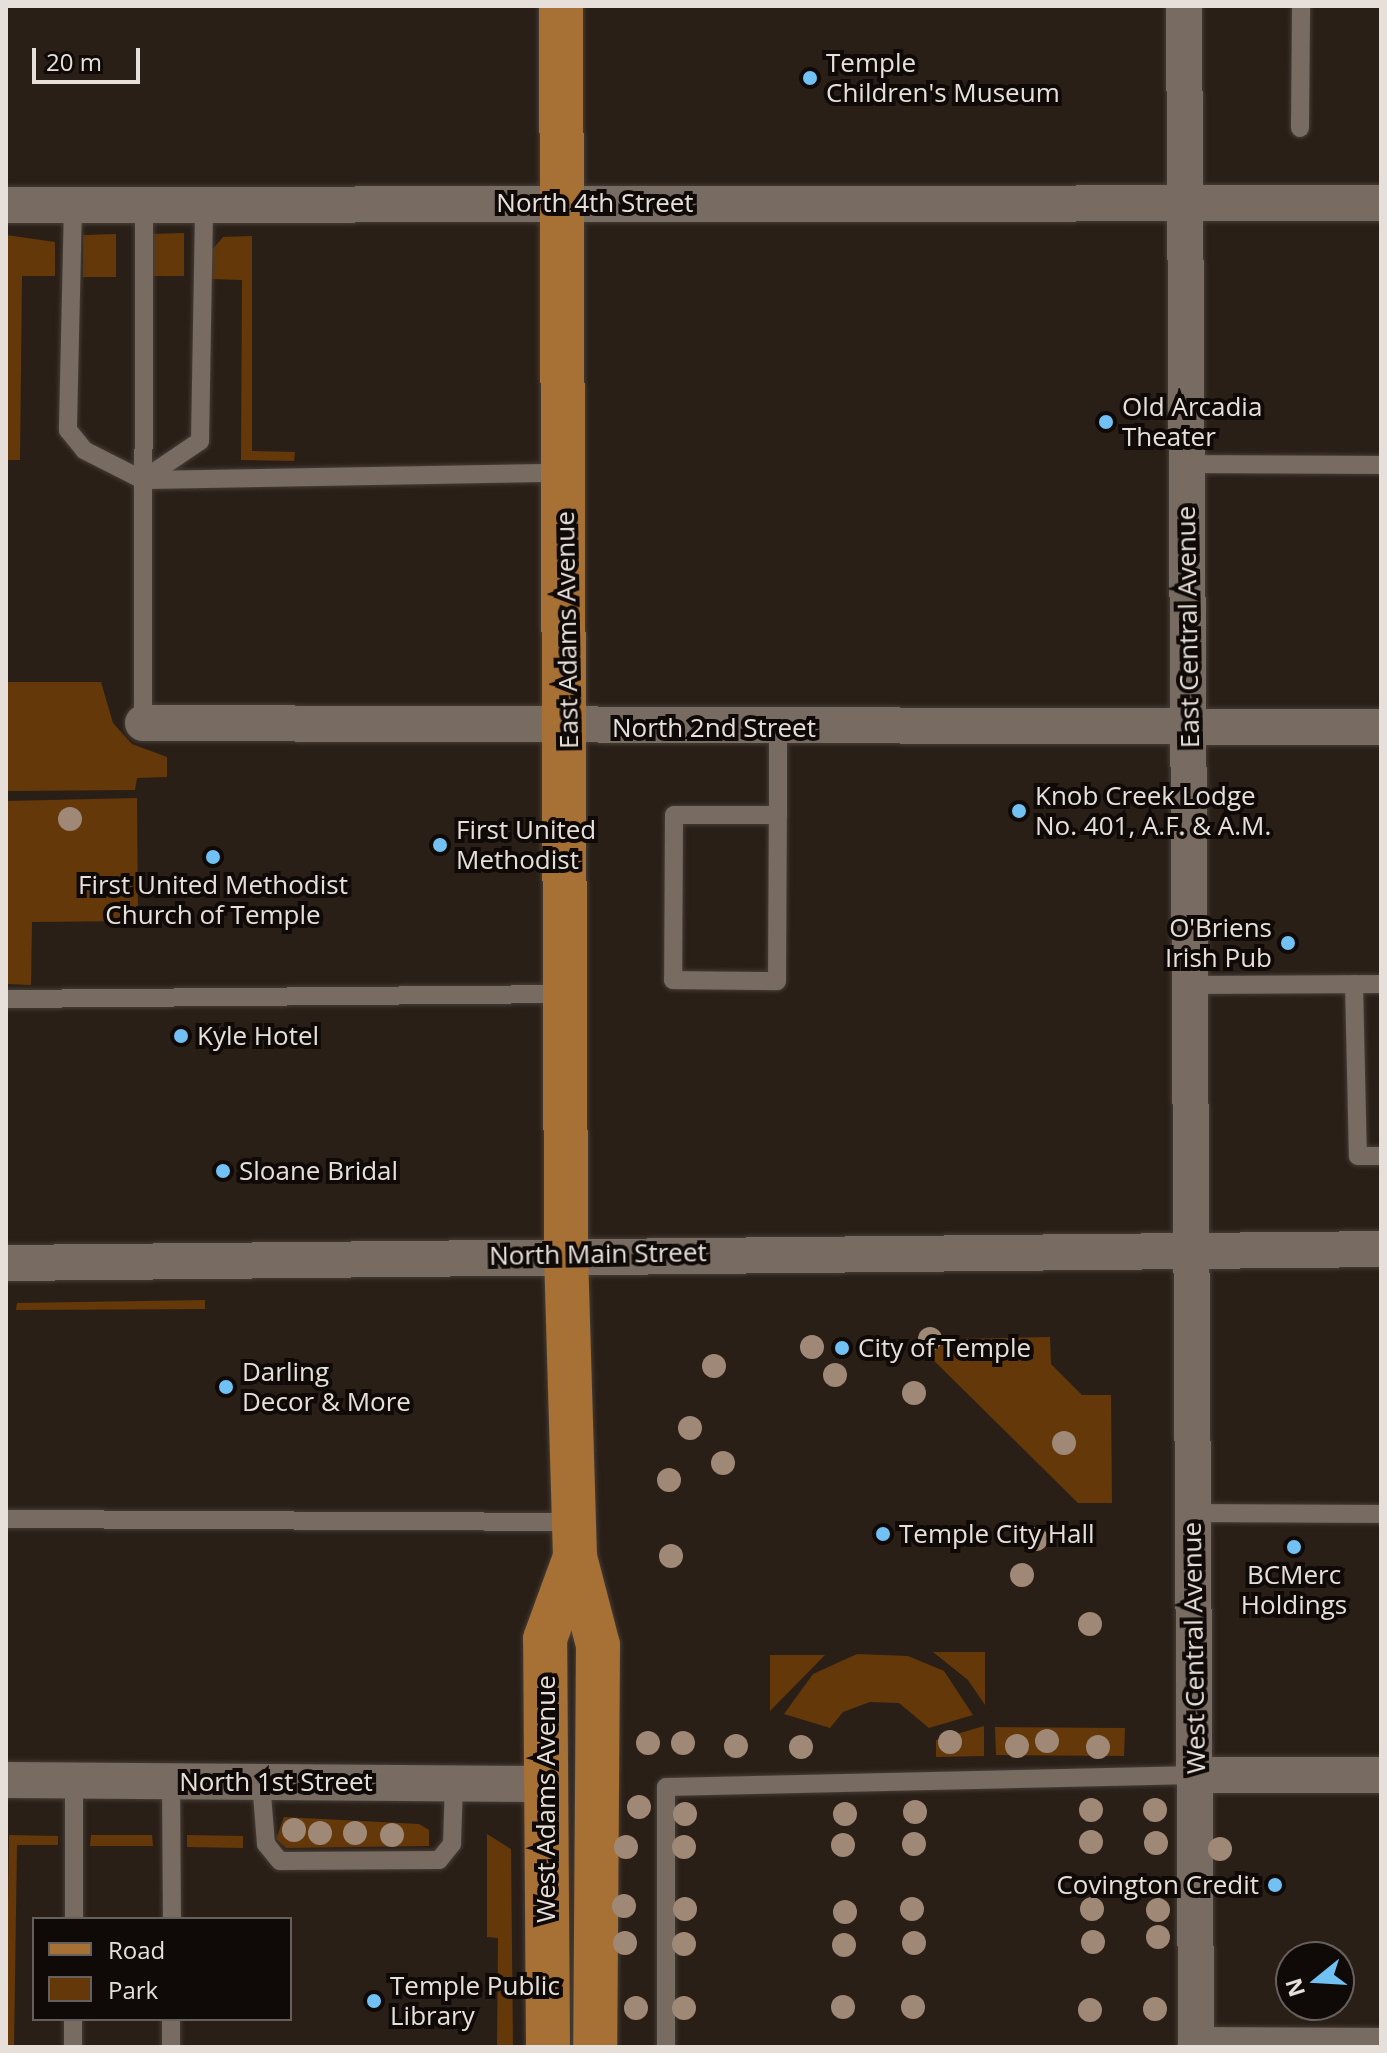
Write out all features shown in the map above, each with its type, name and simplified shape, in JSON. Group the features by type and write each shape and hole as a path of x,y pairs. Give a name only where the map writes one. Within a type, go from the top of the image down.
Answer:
{"main road":[{"name":"East Adams Avenue","path":"561,6 569,728 566,1254"},
{"name":"West Adams Avenue","path":"566,1254 574,1539 598,1645 595,2047"},
{"name":"West Adams Avenue","path":"548,2047 545,1639 574,1539"}],"street":[{"name":"East Central Avenue","path":"1184,6 1190,726 1190,1249"},
{"name":"North 4th Street","path":"6,205 562,202 1184,207 1381,203"},
{"name":"North 2nd Street","path":"143,723 569,728 1381,727"},
{"name":"West Central Avenue","path":"1190,1249 1196,2041"},
{"name":"North Main Street","path":"6,1263 566,1254 1381,1249"},
{"path":"1196,1775 1381,1775"},
{"name":"North 1st Street","path":"6,1780 545,1784"}],"lane":[{"path":"1300,128 1301,6"},
{"path":"143,480 200,441 204,204"},
{"path":"73,205 68,430 84,450 143,480 565,473"},
{"path":"143,723 144,205"},
{"path":"1187,464 1381,465"},
{"path":"778,727 778,815 777,981 673,980 674,815 778,815"},
{"path":"1354,984 1358,1156 1381,1156"},
{"path":"1190,985 1381,984"},
{"path":"6,999 567,994"},
{"path":"1193,1513 1381,1514"},
{"path":"6,1519 574,1539"},
{"path":"666,2047 666,1787 1196,1775"},
{"path":"74,1781 74,1917"},
{"path":"171,1781 172,1917"},
{"path":"261,1782 266,1844 280,1861 439,1860 452,1844 454,1783"},
{"path":"73,2021 73,2047"},
{"path":"171,2021 171,2047"},
{"path":"1196,2041 1381,2037"}],"green space":[{"path":"184,233 184,276 151,276 151,234"},
{"path":"116,234 116,277 83,277 83,235"},
{"path":"6,235 55,242 55,276 22,276 20,460 6,460"},
{"path":"252,236 252,451 295,452 294,461 241,460 242,280 211,279 211,251 223,237"},
{"path":"6,682 101,682 113,723 132,744 167,757 167,777 137,778 135,790 6,791"},
{"path":"137,798 138,921 32,922 31,985 6,984 6,801"},
{"path":"205,1300 205,1309 16,1310 17,1303"},
{"path":"1050,1337 1051,1364 1082,1395 1111,1395 1112,1503 1078,1503 913,1340"},
{"path":"933,1652 985,1652 985,1705 968,1680"},
{"path":"857,1654 908,1656 944,1671 973,1715 929,1728 899,1703 870,1702 843,1712 830,1728 784,1714 813,1674"},
{"path":"770,1655 825,1655 770,1711"},
{"path":"984,1726 984,1756 936,1757 936,1740"},
{"path":"995,1727 1125,1728 1124,1756 996,1755"},
{"path":"284,1817 419,1824 429,1830 429,1846 286,1848 276,1839"},
{"path":"487,1834 511,1849 513,2047 497,2047 498,1938 487,1937"},
{"path":"9,1835 58,1836 58,1845 17,1845 14,2047 6,2047"},
{"path":"91,1835 152,1835 153,1846 90,1846"},
{"path":"187,1835 243,1836 243,1848 187,1847"}],"place":[{"name":"Temple Children's Museum","path":"810,78"},
{"name":"Old Arcadia Theater","path":"1106,422"},
{"name":"Knob Creek Lodge No. 401, A.F. & A.M.","path":"1019,811"},
{"name":"First United Methodist","path":"440,845"},
{"name":"First United Methodist Church of Temple","path":"213,857"},
{"name":"O'Briens Irish Pub","path":"1288,943"},
{"name":"Kyle Hotel","path":"181,1036"},
{"name":"Sloane Bridal","path":"223,1171"},
{"name":"City of Temple","path":"842,1348"},
{"name":"Darling Decor & More","path":"226,1387"},
{"name":"Temple City Hall","path":"883,1534"},
{"name":"BCMerc Holdings","path":"1294,1547"},
{"name":"Covington Credit","path":"1275,1885"},
{"name":"Temple Public Library","path":"374,2001"}]}
